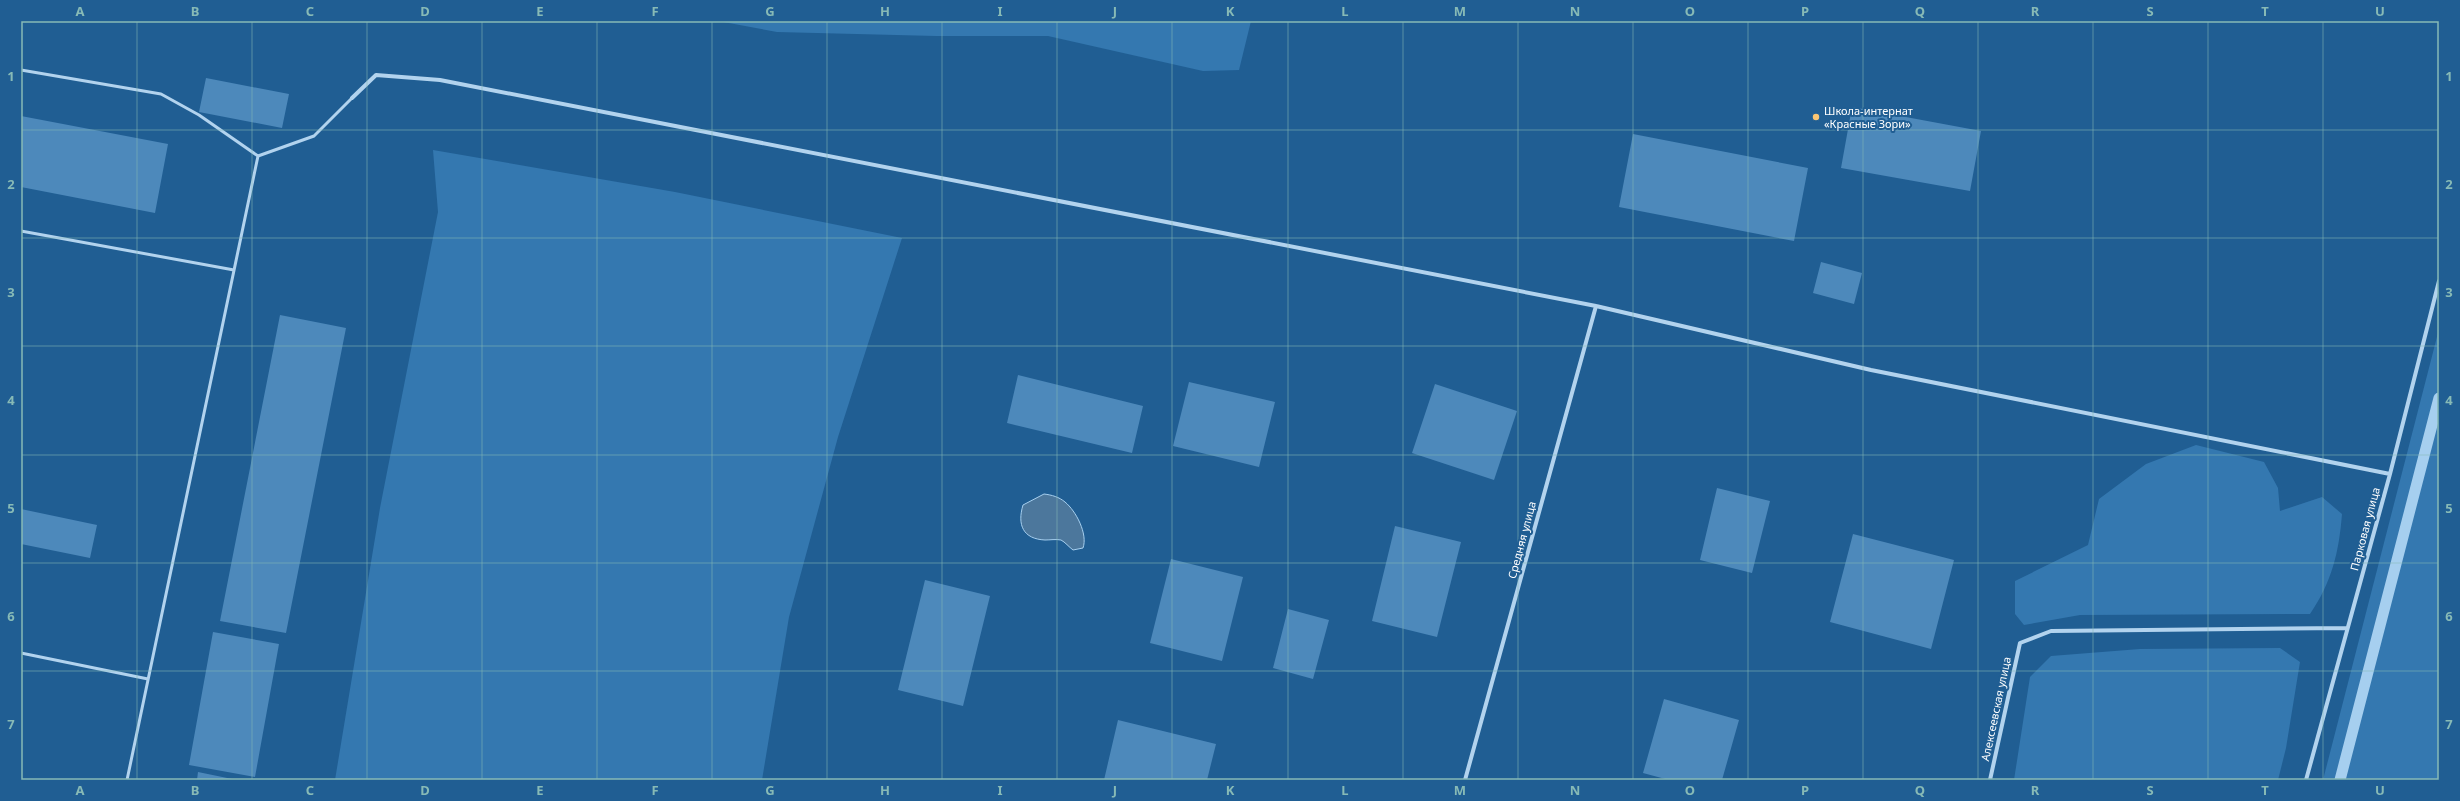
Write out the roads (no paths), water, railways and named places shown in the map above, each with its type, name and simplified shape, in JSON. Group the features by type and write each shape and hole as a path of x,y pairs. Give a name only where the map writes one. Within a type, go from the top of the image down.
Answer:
{"street":[{"path":"352,98 376,75 440,80 1596,306 1871,370 2390,474"},
{"name":"Парковая улица","path":"2306,780 2390,474 2439,281"},
{"name":"Средняя улица","path":"1465,780 1596,306"},
{"name":"Алексеевская улица","path":"1990,780 2020,643 2051,630 2347,628"}],"lane":[{"path":"21,70 161,94 199,115 258,156"},
{"path":"258,156 314,136 352,98"},
{"path":"127,780 258,156"},
{"path":"21,230 234,270"},
{"path":"21,653 148,679"}],"waterway":[{"path":"2340,780 2439,398"}],"place":[{"name":"Школа-интернат «Красные Зори»","path":"1816,117"}]}
